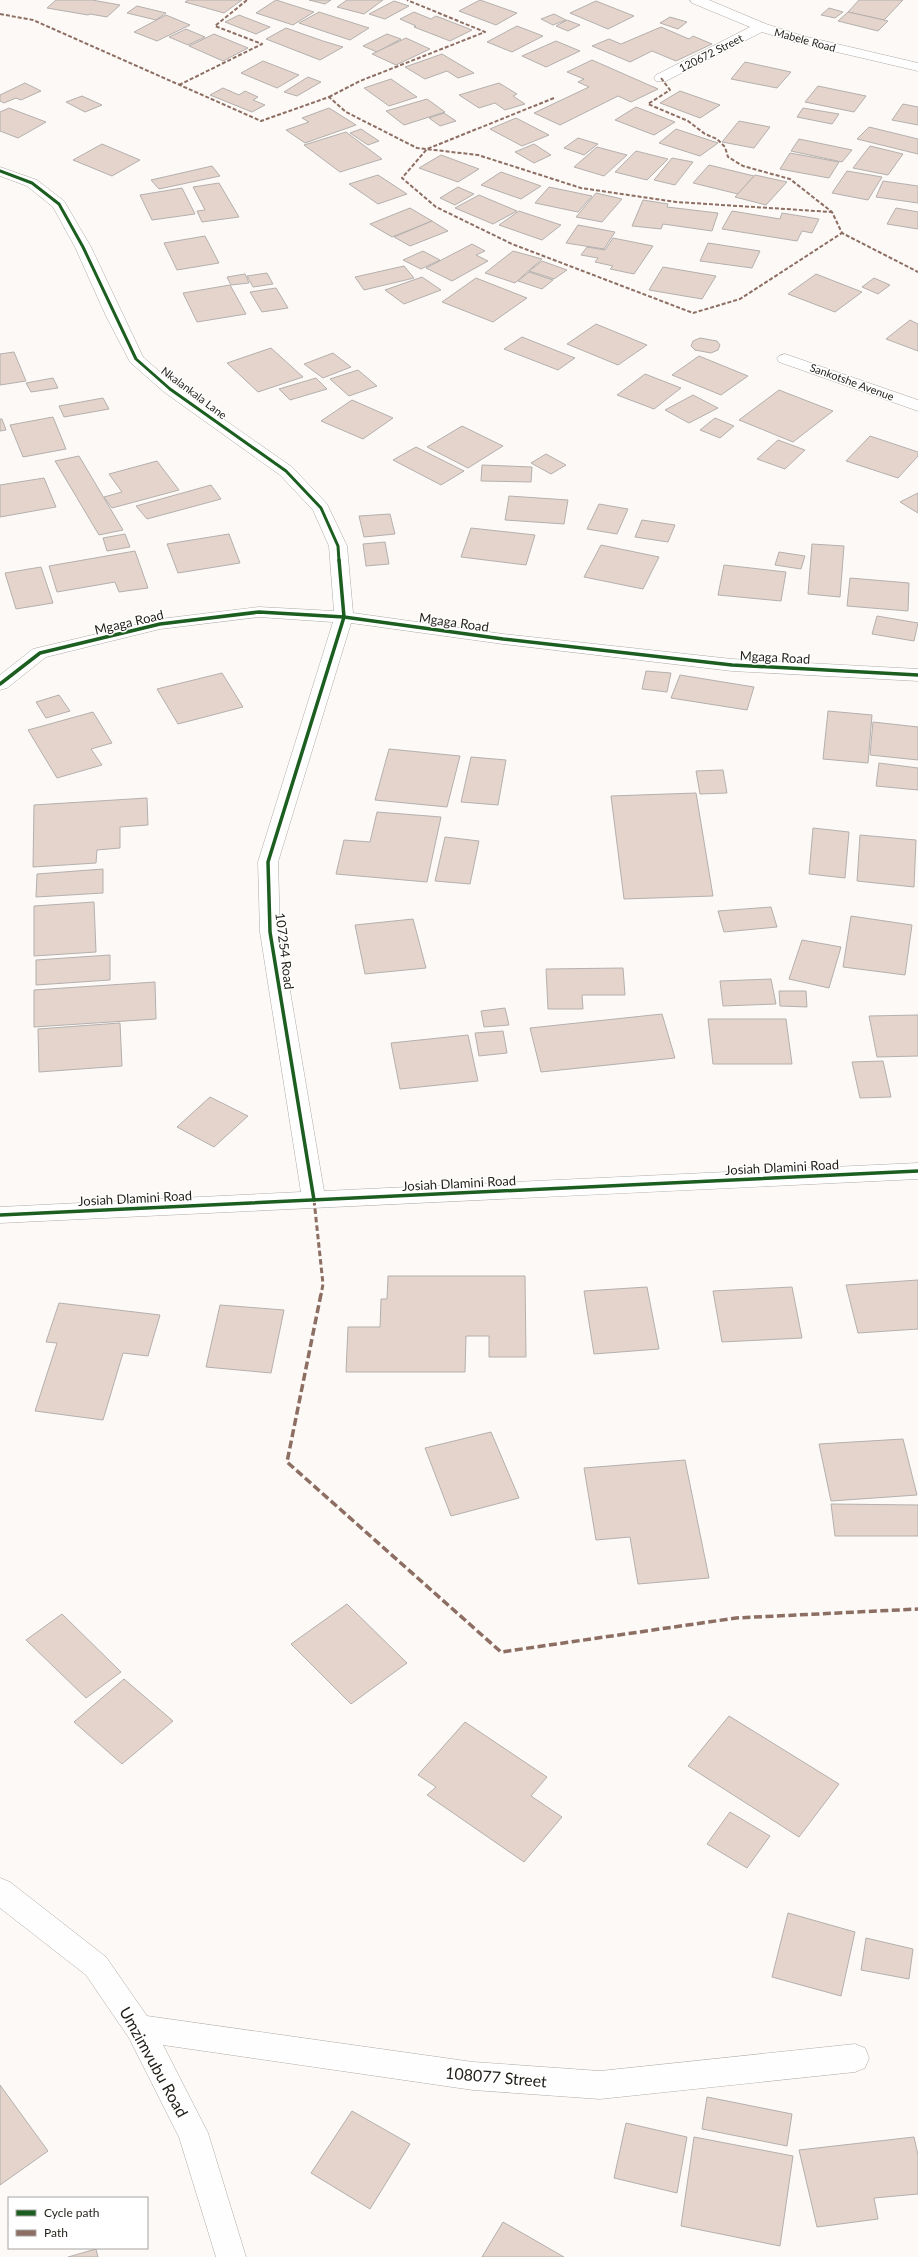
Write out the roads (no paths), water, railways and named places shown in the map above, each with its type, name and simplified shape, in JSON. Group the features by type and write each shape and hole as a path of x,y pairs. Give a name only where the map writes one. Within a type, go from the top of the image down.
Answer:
{"street":[{"name":"Mabele Road","path":"697,0 760,28 858,53 918,66"},
{"name":"120672 Street","path":"661,78 760,28"},
{"name":"Nkalankala Lane","path":"0,171 32,183 59,204 83,247 114,316 136,359 170,389 286,471 321,508 338,546 344,617"},
{"name":"Sankotshe Avenue","path":"785,359 918,406"},
{"name":"Mgaga Road","path":"0,684 40,653 160,624 259,612 344,617 503,639 732,665 918,675"},
{"name":"107254 Road","path":"314,1200 270,932 268,862 344,617"},
{"name":"Josiah Dlamini Road","path":"0,1215 918,1171"},
{"name":"Umzimvubu Road","path":"0,1891 96,1966 139,2028 193,2133 231,2257"},
{"name":"108077 Street","path":"139,2028 472,2076 600,2085 855,2058"}]}
